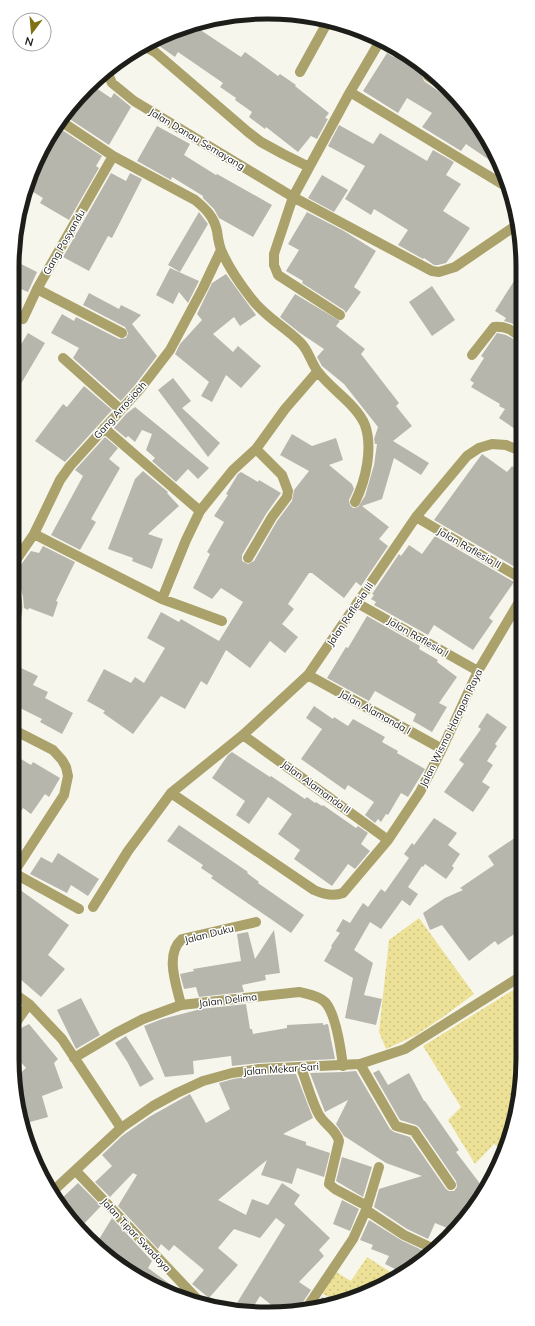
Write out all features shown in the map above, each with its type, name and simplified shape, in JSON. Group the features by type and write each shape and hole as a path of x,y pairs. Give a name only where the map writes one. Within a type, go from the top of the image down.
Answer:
{"street":[{"path":"300,72 325,26"},
{"path":"340,315 278,275 274,265 274,254 293,197 350,92 378,45"},
{"path":"149,49 155,52 232,120 261,142 309,167"},
{"name":"Jalan Danau Semayang","path":"109,76 112,83 134,100 293,197 432,271 439,272 455,267 513,228"},
{"path":"350,92 501,184"},
{"path":"65,124 113,156 195,200 204,207 215,223 221,250 233,272 252,300 270,319 302,344 317,372 354,409 365,425 368,438 367,457 363,479 355,502"},
{"name":"Gang Posyandu","path":"19,318 22,319 37,289 113,156"},
{"name":"Gang Arrosioah","path":"19,556 34,534 60,480 70,466 120,409 140,389 170,350 203,288 221,250"},
{"path":"37,289 122,333"},
{"path":"472,354 494,327 503,326 516,333"},
{"path":"63,358 120,409"},
{"path":"162,599 186,540 200,511 233,470 256,449 285,409 317,372"},
{"path":"104,428 200,511"},
{"name":"Jalan Raflesia III","path":"93,907 128,851 171,793 243,735 308,675 416,517 467,456 479,448 492,444 506,445 516,449"},
{"path":"248,558 272,517 287,497 288,491 282,475 256,449"},
{"name":"Jalan Raflesia II","path":"416,517 516,575"},
{"path":"34,534 162,599 222,621"},
{"name":"Jalan Raflesia I","path":"358,603 478,671"},
{"name":"Jalan Wisma Harapan Raya","path":"171,793 314,890 321,894 331,895 343,893 388,840 420,792 442,749 478,671 516,607"},
{"name":"Jalan Alamanda I","path":"308,675 442,749"},
{"path":"19,733 53,750 64,764 68,776 64,794 19,863"},
{"name":"Jalan Alamanda II","path":"243,735 388,840"},
{"path":"19,878 79,909"},
{"name":"Jalan Duku","path":"181,1005 173,968 174,950 177,944 182,939 256,922"},
{"name":"Jalan Mekar Sari","path":"56,1189 121,1128 153,1106 203,1081 232,1073 259,1069 360,1064 405,1049 516,979"},
{"name":"Jalan Delima","path":"74,1058 122,1029 143,1019 181,1005 299,992 324,1001 330,1009 338,1036 343,1066"},
{"path":"19,997 29,1004 62,1039 121,1128"},
{"path":"19,1018 29,1004"},
{"path":"360,1064 396,1126 414,1131 451,1186"},
{"path":"301,1068 319,1114 327,1125 335,1132 340,1141 329,1184 367,1208 404,1235 429,1247"},
{"path":"311,1303 353,1239 367,1208 379,1167"},
{"name":"Jalan Tipar Swadaya","path":"76,1171 194,1296"}],"shaded area":[{"path":"419,918 474,994 416,1035 386,1049 379,1032 389,940"},
{"path":"516,988 515,1075 514,1091 508,1123 499,1148 494,1144 475,1164 448,1120 461,1107 423,1046"},
{"path":"367,1257 393,1274 363,1288 332,1299 322,1293 336,1272 351,1281"}],"building":[{"path":"198,29 241,57 245,52 278,76 280,74 296,85 295,86 329,113 325,118 328,119 317,139 311,136 298,152 266,127 265,129 249,117 252,112 220,87 223,83 178,52 175,57 158,45"},
{"path":"387,53 394,57 395,54 419,70 423,73 424,81 448,97 465,116 474,129 492,162 466,144 461,151 422,127 432,113 407,98 398,113 363,91"},
{"path":"96,88 111,98 114,93 131,107 109,145 68,118"},
{"path":"339,125 373,144 380,133 427,161 433,150 454,162 446,175 461,184 443,211 470,228 446,263 434,265 424,258 423,259 398,245 408,230 374,209 371,215 345,199 365,166 328,146"},
{"path":"157,126 190,144 184,155 216,175 217,174 272,205 253,237 219,218 214,209 203,198 203,196 172,177 171,180 137,161"},
{"path":"61,129 102,156 96,166 99,168 69,220 40,203 43,198 31,191 52,143"},
{"path":"111,173 126,181 130,173 142,179 112,238 108,236 89,271 63,257"},
{"path":"322,175 348,190 334,212 308,198"},
{"path":"199,212 208,224 180,272 168,265"},
{"path":"307,212 344,231 376,251 354,287 361,292 346,313 344,310 302,283 303,281 286,271 299,250 288,244"},
{"path":"19,263 37,272 28,292 19,288"},
{"path":"170,268 199,281 188,303 179,292 173,304 156,295"},
{"path":"226,274 256,315 240,326 234,317 213,334 233,352 238,346 261,366 241,388 226,375 212,402 201,396 209,382 175,354 180,344 202,320 197,314 212,283"},
{"path":"516,278 516,326 504,321 506,318 495,311"},
{"path":"432,286 455,320 432,336 409,302"},
{"path":"89,293 119,309 121,305 141,315 132,324 157,356 121,401 73,358 79,348 51,333 62,314 74,321 76,317 119,339 126,338 128,333 125,327 83,305"},
{"path":"295,294 340,321 336,326 365,349 361,354 399,403 396,406 412,426 393,441 429,463 421,475 394,458 382,499 362,506 389,527 379,539 388,546 361,586 356,582 344,598 312,573 309,573 288,604 294,609 282,624 298,637 285,653 270,641 250,668 226,650 207,685 201,681 185,709 161,696 133,734 103,713 105,711 87,701 104,669 131,683 135,677 144,683 165,648 147,638 161,612 179,622 181,619 219,641 243,602 221,588 212,599 193,588 210,554 207,552 224,522 214,516 228,495 226,494 238,474 241,472 258,482 259,480 281,493 266,514 242,555 242,561 248,564 254,561 277,521 292,501 294,490 309,471 280,455 292,434 312,446 336,438 343,460 329,465 352,484 354,489 349,500 350,505 353,508 358,507 365,496 374,465 377,444 375,444 374,439 378,427 344,384 322,366 317,357 324,349 280,317"},
{"path":"28,333 45,343 19,387 19,348"},
{"path":"497,333 506,335 516,340 516,430 499,418 505,409 499,406 500,404 471,387 474,383 470,380 484,358 481,356"},
{"path":"173,378 191,401 182,408 220,443 208,457 158,390"},
{"path":"84,386 112,410 65,462 35,441 63,404 67,407"},
{"path":"135,407 209,468 198,479 188,469 176,482 152,461 155,458 146,450 152,434 142,430 135,442 128,436 126,438 114,428 126,414"},
{"path":"105,437 118,448 109,459 120,468 91,519 96,522 80,550 51,535 83,476 75,470"},
{"path":"482,454 507,472 512,466 516,470 516,568 434,520"},
{"path":"143,471 168,492 167,493 179,506 148,534 163,539 152,569 132,561 133,558 108,549 135,479"},
{"path":"435,536 514,582 489,618 493,621 473,650 434,625 428,635 374,605 376,602 371,599 374,595 372,594 399,554 401,556 409,545 422,554"},
{"path":"43,546 75,562 56,601 58,602 53,617 29,608 28,610 24,608 23,597 19,586 19,567 31,551 39,553"},
{"path":"367,616 420,646 419,649 438,660 437,662 457,677 439,703 447,707 432,732 413,721 416,714 375,691 369,701 327,678 346,647 348,648"},
{"path":"21,668 38,676 33,685 48,692 45,698 73,713 62,734 40,722 42,719 19,708 19,672"},
{"path":"314,706 333,719 334,717 348,726 353,719 385,737 382,742 398,751 397,753 425,769 408,797 401,793 388,815 386,814 381,822 378,819 375,823 365,815 374,802 348,785 345,790 301,759 322,729 306,718"},
{"path":"487,713 507,727 495,744 497,746 487,761 493,765 482,782 490,787 473,812 444,792 464,764 459,760 481,729 478,727"},
{"path":"232,752 305,799 307,797 315,803 316,802 322,806 323,805 356,828 358,826 368,833 361,844 370,851 355,869 348,864 332,886 294,859 300,850 278,834 292,814 268,797 249,824 236,815 245,801 212,778 228,755"},
{"path":"19,758 31,765 33,762 60,778 49,797 45,794 31,814 23,808 19,815"},
{"path":"434,818 457,833 448,845 460,854 452,866 454,868 446,879 425,864 423,867 422,866 408,887 418,894 410,906 402,900 381,929 370,922 354,950 373,963 364,995 382,999 376,1025 345,1018 353,978 324,961 332,947 331,946 340,933 336,931 343,919 350,923 363,903 368,907 381,889 385,892 409,858 404,854 412,843 414,845"},
{"path":"179,825 248,872 247,873 259,882 258,883 304,915 291,933 211,878 213,876 201,868 203,865 167,841"},
{"path":"516,837 516,933 498,945 495,941 469,961 442,925 430,930 423,913 445,898 463,890 460,888 494,865 488,856"},
{"path":"58,853 99,879 88,896 71,885 67,893 30,874 41,857 52,863"},
{"path":"19,889 69,925 48,955 65,969 41,997 19,978"},
{"path":"274,930 280,973 265,975 266,980 242,985 244,992 199,997 196,987 184,989 180,974 194,971 193,969 241,961 237,934 248,932 255,959"},
{"path":"81,998 100,1035 76,1049 57,1010"},
{"path":"246,1004 250,1029 252,1029 253,1034 287,1028 287,1025 328,1024 335,1059 232,1066 231,1056 193,1061 194,1074 165,1077 144,1026 162,1019 201,1009"},
{"path":"29,1024 58,1059 54,1063 63,1088 42,1096 48,1117 27,1123 21,1091 20,1074 26,1068 19,1058 19,1030"},
{"path":"126,1036 154,1079 140,1087 128,1063 115,1043"},
{"path":"379,1070 388,1085 409,1073 424,1101 459,1150 456,1152 481,1185 465,1210 448,1228 435,1223 428,1239 407,1229 374,1207 379,1189 422,1176 386,1163 344,1136 336,1124 348,1100 325,1112 310,1073 356,1071 390,1129 394,1132 410,1137 446,1189 449,1191 454,1191 457,1187 456,1181 419,1127 400,1120 373,1073"},
{"path":"296,1074 313,1118 283,1134 306,1142 306,1145 330,1153 324,1177 297,1168 292,1184 261,1175 267,1160 218,1200 246,1215 252,1199 268,1205 282,1183 300,1195 294,1204 330,1238 319,1250 324,1256 299,1282 311,1290 300,1305 274,1307 260,1296 254,1306 236,1305 285,1225 276,1218 260,1238 234,1229 218,1248 238,1265 209,1298 192,1284 204,1270 174,1245 169,1251 161,1244 158,1249 118,1206 137,1175 133,1173 110,1197 95,1182 112,1166 102,1155 122,1136 149,1117 190,1094 206,1123 230,1109 219,1083 233,1079 260,1075"},
{"path":"342,1157 372,1167 363,1197 336,1181"},
{"path":"78,1183 101,1206 83,1225 62,1198"},
{"path":"342,1200 359,1209 350,1231 333,1224"},
{"path":"112,1218 152,1261 148,1268 178,1290 143,1274 116,1256 98,1240"},
{"path":"369,1220 401,1240 424,1251 398,1270 385,1264 389,1256 371,1249 373,1245 360,1240"},
{"path":"322,1297 327,1300 319,1301"}]}
